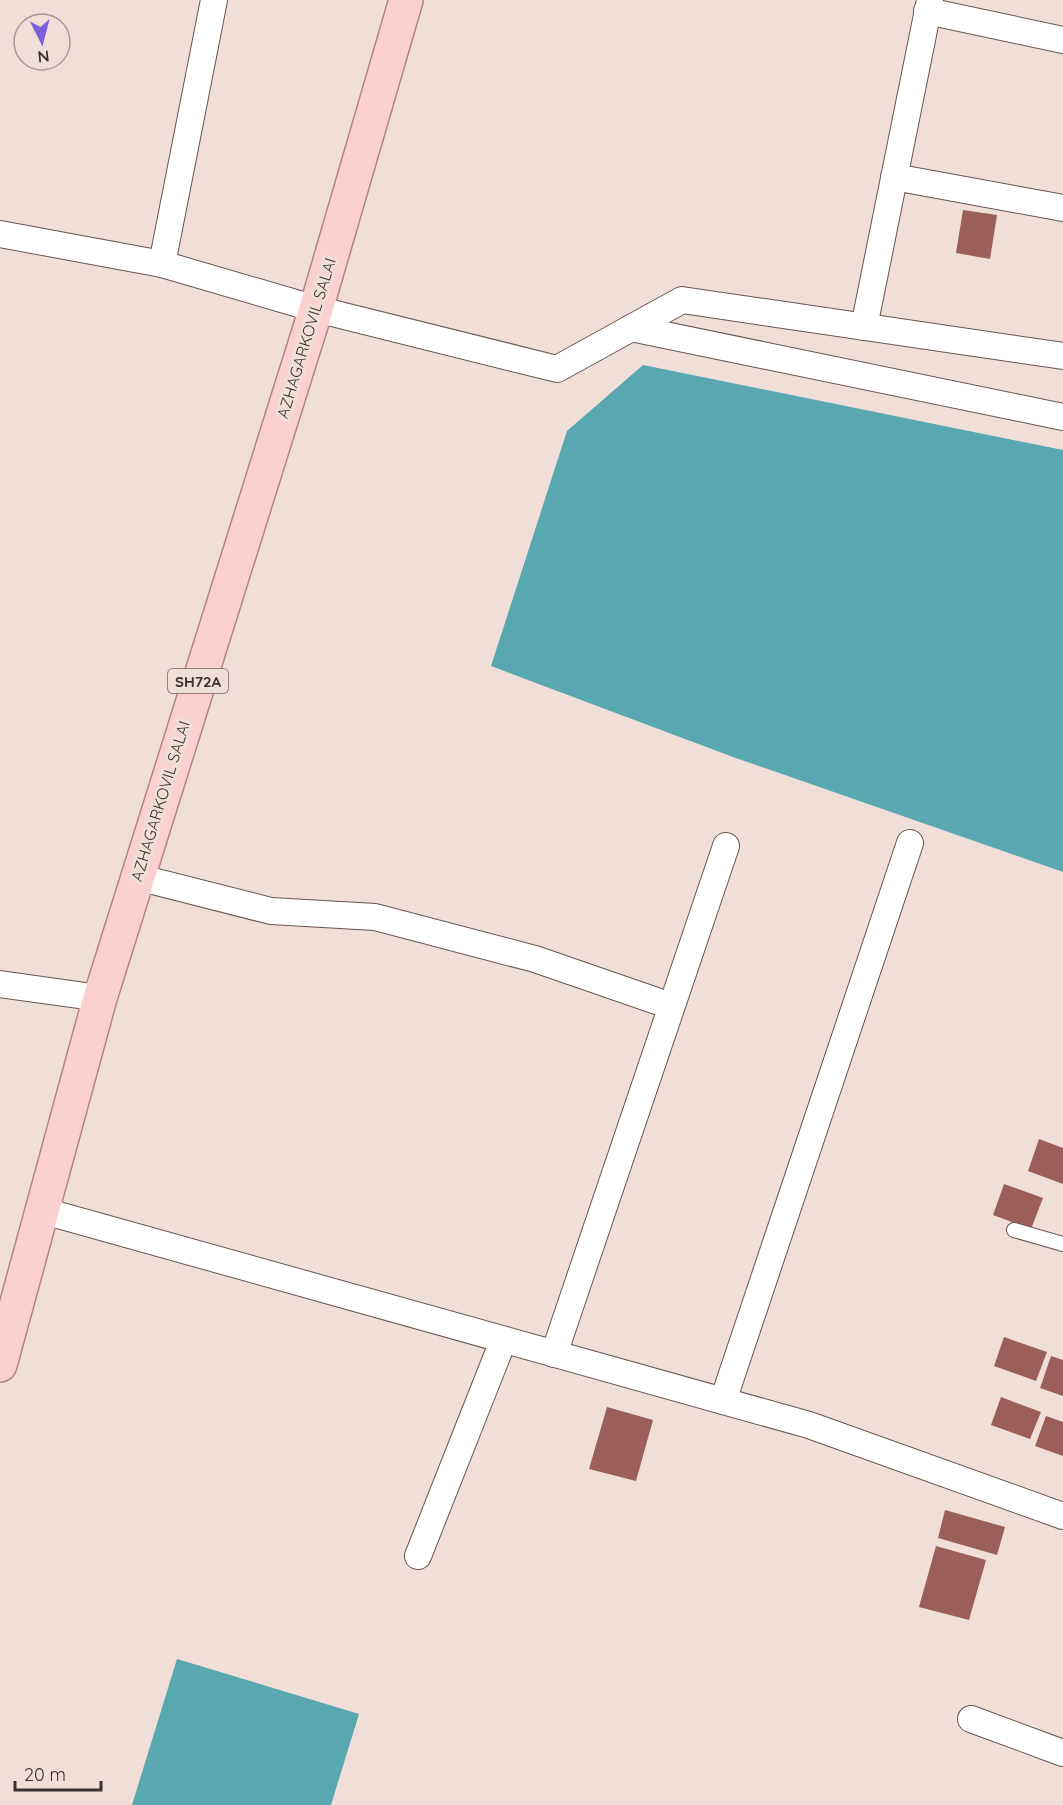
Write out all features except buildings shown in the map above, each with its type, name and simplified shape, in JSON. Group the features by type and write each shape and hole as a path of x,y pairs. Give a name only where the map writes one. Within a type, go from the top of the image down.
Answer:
{"main road":[{"name":"AZHAGARKOVIL SALAI","path":"0,1365 44,1211 100,998 136,877 316,309 406,0"}],"street":[{"path":"162,264 214,0"},
{"path":"864,327 929,6 1063,40"},
{"path":"894,177 1063,208"},
{"path":"0,234 162,264 316,309 557,369 682,300 1063,356"},
{"path":"631,328 1063,417"},
{"path":"723,1401 910,843"},
{"path":"554,1354 726,846"},
{"path":"136,877 271,911 375,917 536,959 671,1006"},
{"path":"0,984 100,998"},
{"path":"44,1211 809,1425 1063,1516"},
{"path":"418,1556 503,1341"},
{"path":"971,1719 1063,1754"}],"lane":[{"path":"1014,1230 1063,1244"}],"water":[{"path":"643,365 1063,450 1063,872 733,757 491,666 567,431"},
{"path":"177,1659 359,1714 331,1805 132,1805"}]}
